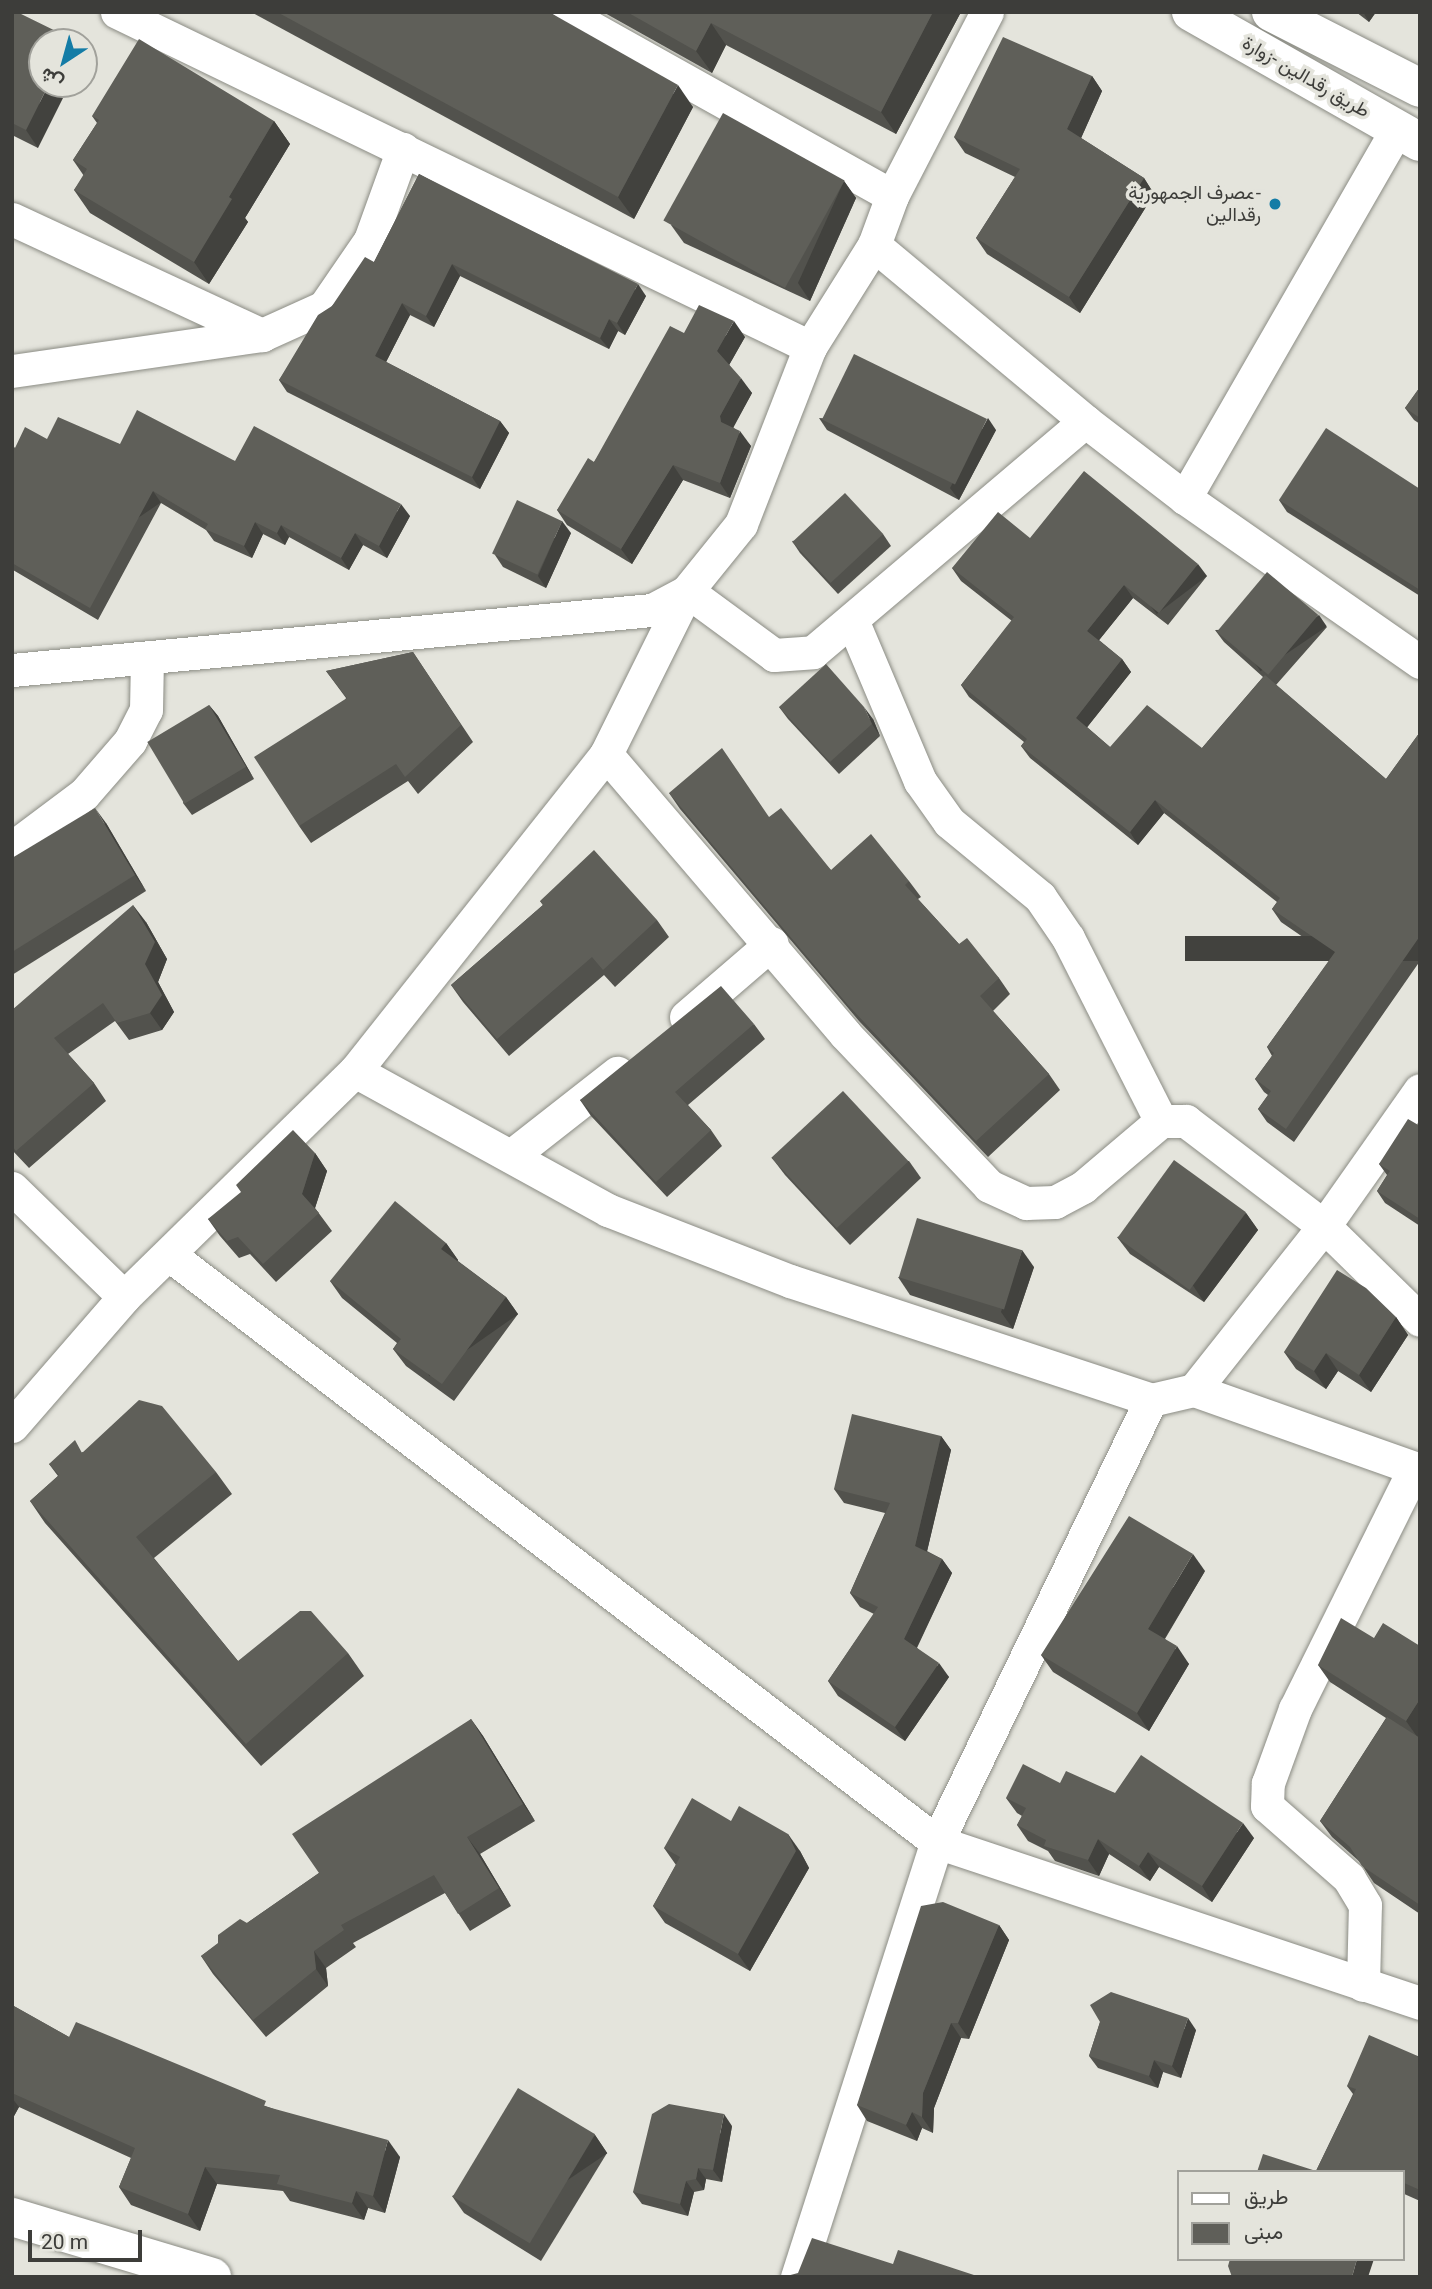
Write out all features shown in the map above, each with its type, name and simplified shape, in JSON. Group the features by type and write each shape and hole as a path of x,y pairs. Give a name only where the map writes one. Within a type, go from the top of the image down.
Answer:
{"main road":[{"name":"طريق رقدالين -زوارة","path":"1191,12 1408,136"},
{"name":"طريق رقدالين -زوارة","path":"1271,12 1420,88"},
{"path":"12,2217 212,2277"}],"street":[{"path":"117,12 810,347"},
{"path":"563,12 892,196"},
{"path":"12,1426 124,1297 171,1256 355,1071 606,754 687,592 741,524 810,347 874,245 892,196 987,12"},
{"path":"1185,498 1408,136"},
{"path":"12,371 262,335 324,307 370,240 403,149"},
{"path":"12,219 262,335"},
{"path":"874,245 1085,421 1185,498 1420,662"},
{"path":"687,592 774,656 813,652 1085,421"},
{"path":"12,670 652,610 687,592"},
{"path":"852,620 920,781 949,822 1040,897 1068,938 1161,1121"},
{"path":"12,848 84,794 130,741 146,710 147,659"},
{"path":"606,754 772,943 845,1034 989,1186 1026,1203 1055,1202 1083,1187 1161,1121 1186,1121 1324,1226 1420,1320"},
{"path":"511,1156 653,1045 772,943"},
{"path":"355,1071 608,1210 790,1281 1151,1400 1194,1390 1417,1470 1295,1709 1268,1783 1267,1807 1349,1878 1365,1905 1363,1985"},
{"path":"1194,1390 1324,1226 1420,1090"},
{"path":"12,1188 124,1297"},
{"path":"171,1256 937,1842 1420,2003"},
{"path":"797,2277 937,1842 1151,1400"}],"building":[{"path":"12,12 17,12 50,28 28,28 28,98 42,98 26,130 12,123"},
{"path":"277,12 549,12 678,85 618,197"},
{"path":"627,12 933,12 881,112 711,23 696,51"},
{"path":"1003,37 1092,76 1067,129 1144,178 1069,297 976,238 1020,169 954,137"},
{"path":"139,39 274,121 194,262 74,190 87,169 73,160 99,120 92,116"},
{"path":"723,113 845,180 785,288 663,221"},
{"path":"419,174 638,284 617,323 609,319 600,338 452,264 426,316 402,303 375,356 500,421 472,477 279,380 318,315 332,306 365,257 374,262"},
{"path":"699,305 734,321 717,351 741,378 720,416 721,422 740,431 720,483 673,465 621,549 557,510 588,458 594,462 670,326 684,333"},
{"path":"854,354 987,419 955,484 822,420"},
{"path":"1420,387 1420,418 1405,408"},
{"path":"137,410 235,461 254,426 401,504 379,546 355,533 341,558 281,525 277,533 255,522 244,546 205,529 208,524 153,491 90,608 12,563 12,446 15,448 25,427 47,439 58,417 120,444"},
{"path":"1326,428 1420,489 1420,590 1279,500"},
{"path":"1084,471 1198,564 1159,613 1124,585 1087,631 1122,659 1076,718 1110,747 1147,705 1202,748 1265,675 1386,779 1420,732 1420,936 1286,1129 1258,1109 1271,1091 1255,1079 1274,1053 1267,1047 1335,952 1272,909 1280,898 1155,800 1130,832 1021,746 1027,739 961,685 1014,617 952,568 998,512 1030,538"},
{"path":"845,493 883,534 831,583 792,542"},
{"path":"517,500 562,521 537,575 492,553"},
{"path":"1267,572 1318,615 1268,675 1217,632"},
{"path":"413,652 461,725 405,777 396,764 299,826 254,757 347,698 326,671"},
{"path":"826,664 864,707 872,724 830,762 779,707"},
{"path":"209,705 246,767 184,804 147,742"},
{"path":"722,748 769,817 781,808 831,870 871,834 909,881 905,885 959,944 967,938 999,978 980,996 1049,1074 976,1141 848,1005 669,793"},
{"path":"95,808 135,875 12,952 12,858"},
{"path":"594,850 657,920 603,970 592,957 497,1039 451,985 543,905 540,901"},
{"path":"133,905 155,942 145,964 162,995 150,1013 117,1023 103,1003 54,1038 94,1083 16,1151 12,1146 12,1010"},
{"path":"721,986 754,1024 675,1092 711,1130 656,1182 580,1100"},
{"path":"843,1091 908,1161 837,1228 771,1158"},
{"path":"1408,1119 1420,1126 1420,1219 1377,1191 1390,1171 1379,1164"},
{"path":"293,1130 315,1153 302,1194 319,1213 263,1264 238,1237 227,1241 208,1219 241,1192 236,1185"},
{"path":"1174,1160 1246,1212 1190,1290 1118,1238"},
{"path":"395,1201 446,1243 441,1249 506,1297 442,1384 393,1349 401,1339 330,1281"},
{"path":"917,1218 1022,1250 1004,1309 899,1277"},
{"path":"1337,1270 1366,1288 1396,1317 1359,1375 1326,1353 1314,1371 1284,1352"},
{"path":"139,1400 162,1406 216,1472 136,1537 238,1661 300,1611 311,1611 348,1653 246,1744 30,1501 59,1475 49,1464 75,1440 82,1453"},
{"path":"852,1414 941,1436 915,1546 942,1559 904,1639 939,1663 895,1727 828,1681 878,1607 850,1593 890,1503 834,1489"},
{"path":"1129,1516 1193,1554 1148,1629 1177,1646 1137,1713 1041,1655"},
{"path":"1341,1618 1374,1638 1383,1623 1420,1646 1420,1699 1406,1721 1318,1665"},
{"path":"1387,1717 1420,1738 1420,1905 1362,1866 1350,1847 1320,1821"},
{"path":"471,1719 523,1804 467,1837 499,1888 458,1914 434,1875 341,1925 344,1930 314,1951 316,1969 253,2020 201,1956 218,1943 218,1935 240,1919 247,1923 319,1873 292,1834"},
{"path":"1141,1755 1243,1823 1202,1886 1148,1852 1139,1866 1098,1839 1088,1860 1044,1846 1046,1840 1017,1825 1026,1808 1006,1798 1023,1764 1060,1783 1066,1771 1115,1793"},
{"path":"692,1798 731,1821 739,1806 788,1834 796,1851 738,1954 653,1906 680,1857 664,1848"},
{"path":"943,1902 999,1925 958,2023 951,2023 923,2093 922,2117 912,2112 906,2125 857,2105 921,1906"},
{"path":"1111,1992 1188,2018 1172,2066 1154,2060 1149,2076 1089,2056 1100,2022 1090,2005"},
{"path":"12,2005 69,2037 76,2022 266,2101 264,2106 388,2140 373,2196 356,2191 352,2203 277,2184 280,2175 205,2167 188,2214 119,2187 135,2148 12,2093"},
{"path":"1369,2035 1420,2057 1420,2190 1404,2183 1404,2170 1316,2170 1356,2089 1347,2086"},
{"path":"518,2088 595,2134 530,2243 453,2197"},
{"path":"669,2104 724,2114 713,2170 698,2168 696,2179 686,2181 680,2204 633,2192 652,2114"},
{"path":"1263,2154 1313,2170 1258,2170"},
{"path":"812,2238 893,2264 898,2250 980,2277 783,2277 798,2273"},
{"path":"1229,2261 1356,2261 1352,2277 1232,2277 1228,2266"}],"place":[{"name":"مصرف الجمهورية- رقدالين","path":"1275,204"}]}
